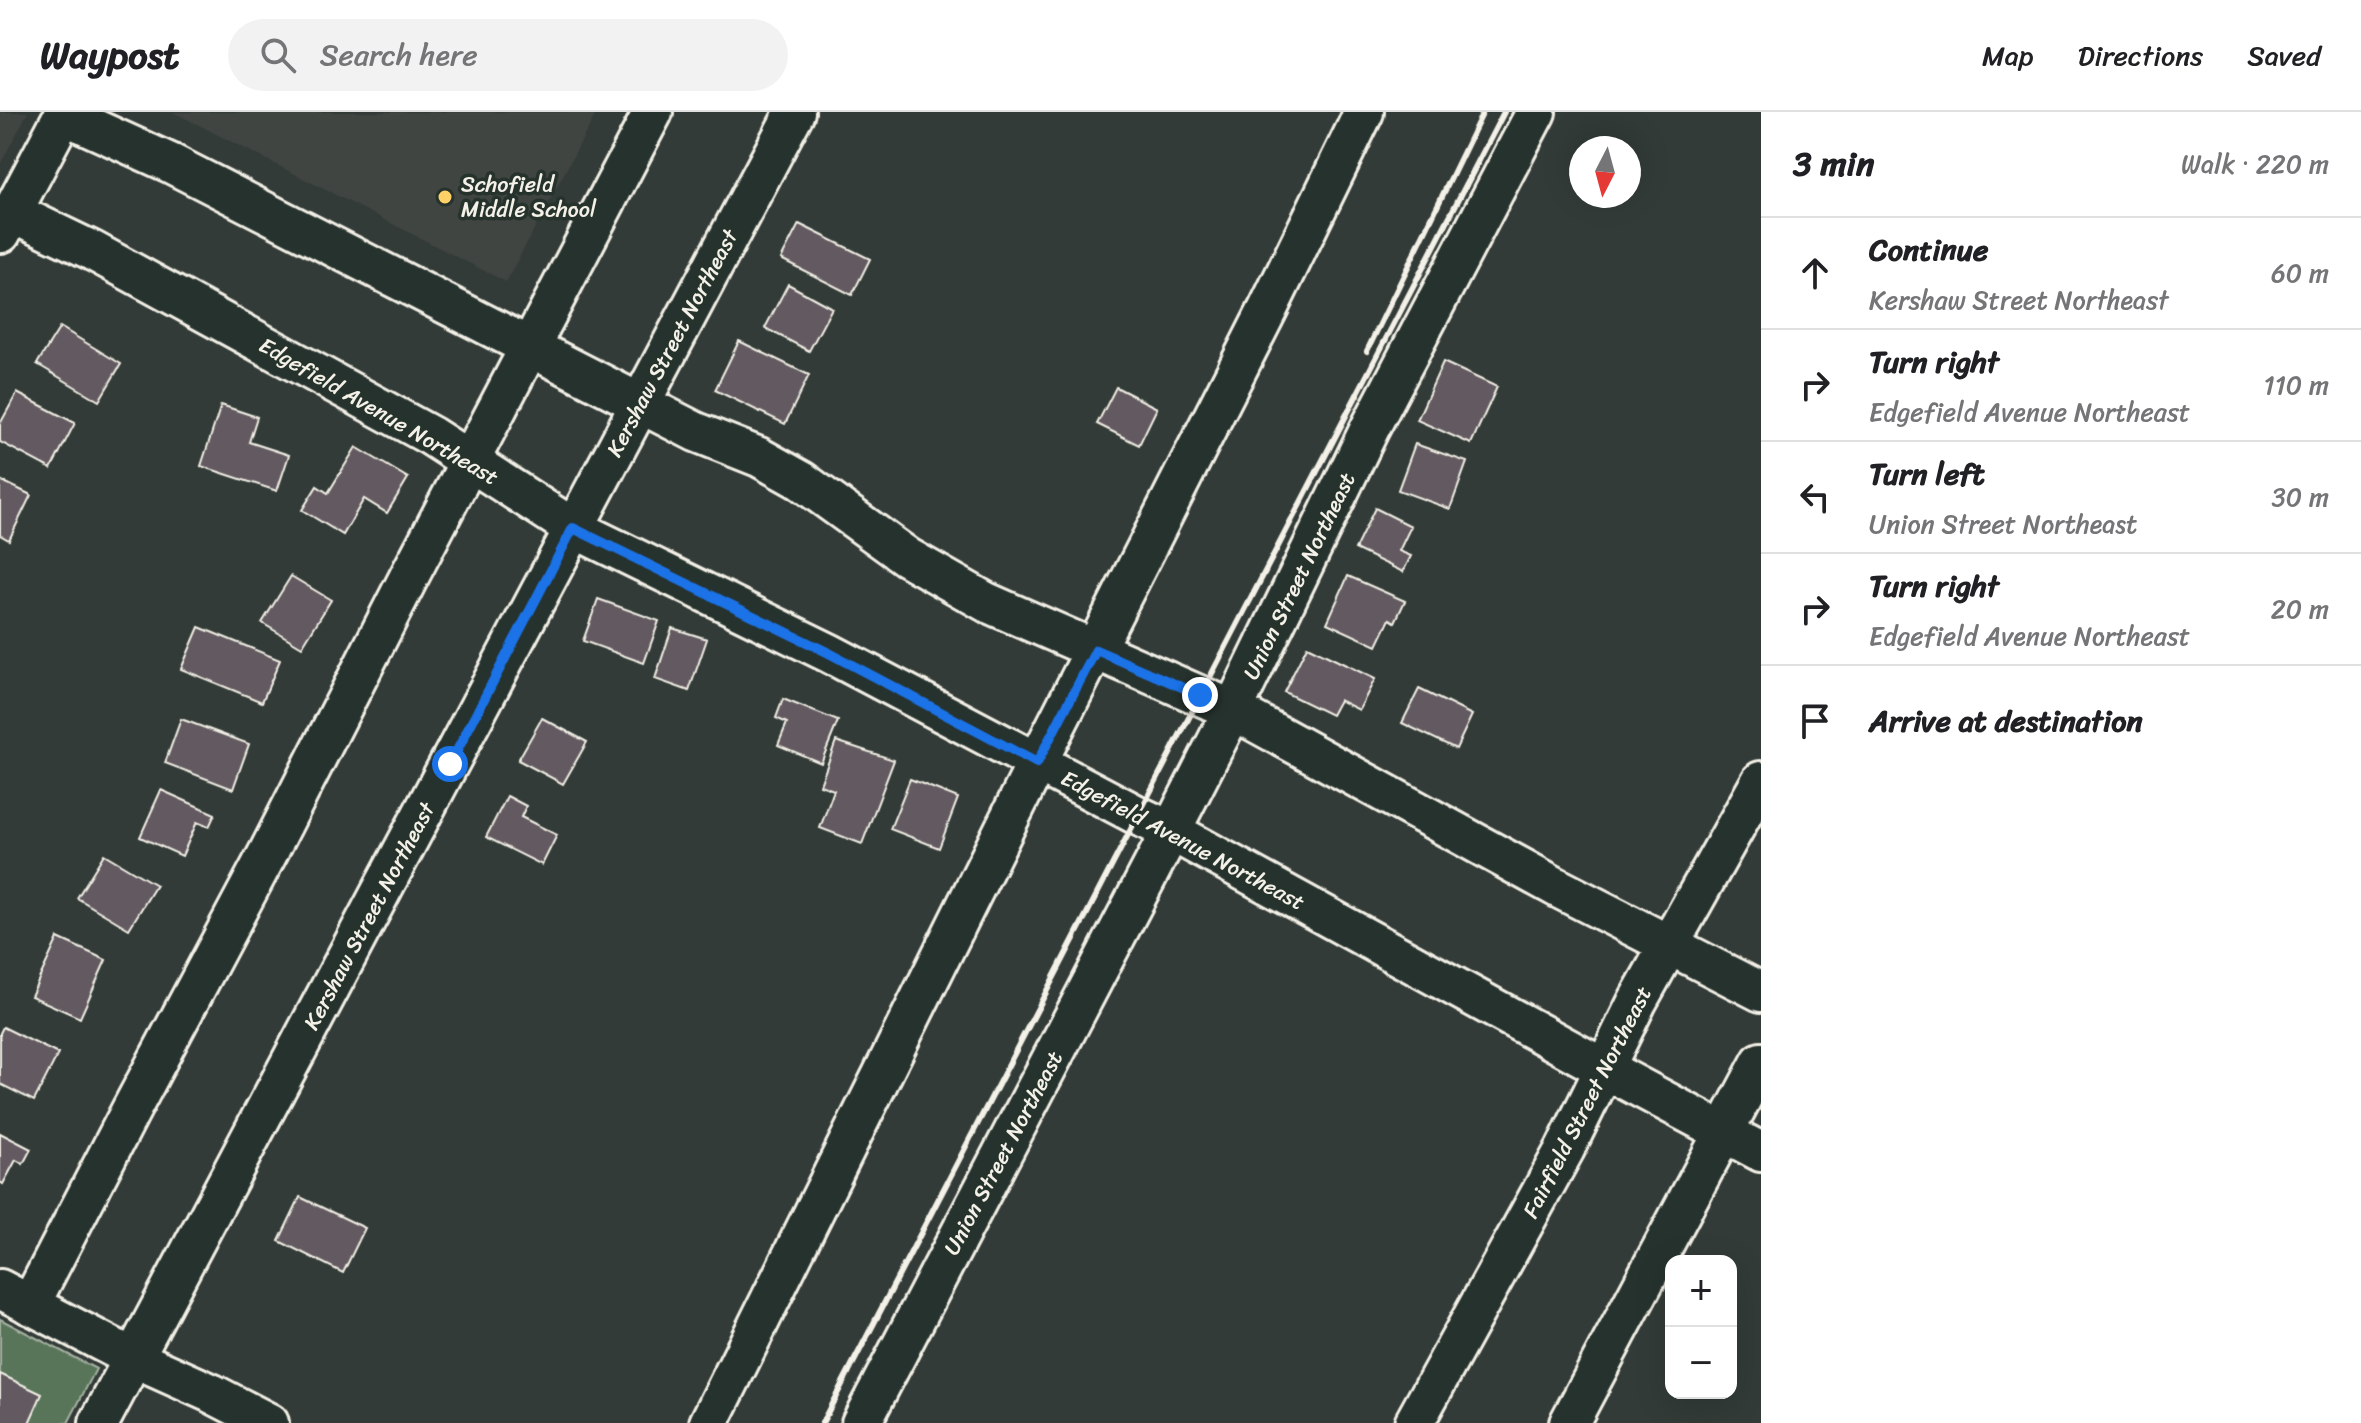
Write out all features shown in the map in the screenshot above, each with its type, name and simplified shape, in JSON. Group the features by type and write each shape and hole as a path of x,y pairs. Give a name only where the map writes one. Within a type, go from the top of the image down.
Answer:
{"street":[{"path":"269,1423 15,1297 131,1110 653,112"},
{"name":"Kershaw Street Northeast","path":"99,1423 795,112"},
{"path":"709,1423 1364,112"},
{"name":"Union Street Northeast","path":"861,1423 1171,831 1370,428 1536,112"},
{"path":"6,224 64,113 170,163 696,432 759,457 802,481 907,557 986,602 1233,710 1560,889 1761,992"},
{"name":"Edgefield Avenue Northeast","path":"6,224 91,250 431,436 573,528 829,653 1171,831 1761,1152"},
{"name":"Fairfield Street Northeast","path":"1414,1423 1565,1149 1637,1002 1761,781"},
{"path":"1569,1423 1761,1062"}],"shaded area":[{"path":"0,112 28,112 0,165"},
{"name":"Schofield Middle School","path":"173,112 597,112 506,282"}],"green space":[{"path":"0,1319 96,1369 68,1423 0,1423"}],"building":[{"path":"799,224 870,259 852,295 781,259"},
{"path":"788,284 832,308 809,351 765,328"},
{"path":"60,327 121,364 99,401 37,364"},
{"path":"739,341 809,375 785,424 715,390"},
{"path":"1443,362 1497,387 1471,444 1417,420"},
{"path":"1116,387 1157,408 1139,445 1097,424"},
{"path":"17,393 75,423 51,469 0,442 0,424"},
{"path":"221,405 257,417 249,442 289,455 277,491 201,466"},
{"path":"1415,444 1467,462 1450,509 1398,490"},
{"path":"356,447 408,478 387,513 364,499 343,535 302,510 317,486 328,493"},
{"path":"0,480 31,495 9,540 0,535"},
{"path":"1375,508 1411,526 1399,551 1411,556 1403,572 1355,549"},
{"path":"291,576 331,600 302,647 262,623"},
{"path":"1348,576 1405,601 1395,622 1390,619 1377,646 1327,623"},
{"path":"598,599 659,621 644,663 583,641"},
{"path":"199,627 280,660 262,702 181,669"},
{"path":"672,628 707,639 689,691 655,679"},
{"path":"1307,646 1375,679 1359,710 1339,700 1331,715 1284,692"},
{"path":"1419,689 1472,715 1456,749 1402,723"},
{"path":"783,699 838,721 821,763 778,745 787,723 776,718"},
{"path":"542,718 587,742 563,784 518,760"},
{"path":"181,719 249,744 233,789 165,763"},
{"path":"836,741 894,760 862,844 820,828 834,790 820,785"},
{"path":"910,779 958,798 939,848 890,829"},
{"path":"161,790 215,814 209,827 197,822 182,856 140,837"},
{"path":"507,796 526,806 521,817 557,835 542,865 486,837"},
{"path":"104,854 156,885 129,929 77,898"},
{"path":"58,938 106,960 80,1018 31,996"},
{"path":"3,1027 58,1054 34,1101 0,1084 0,1033"},
{"path":"0,1133 31,1149 23,1164 16,1160 3,1184 0,1182"},
{"path":"300,1197 365,1228 343,1273 279,1241"},
{"path":"0,1374 42,1394 29,1423 0,1423"}],"railway":[{"path":"1367,351 1483,112"},
{"path":"822,1423 1504,112"}],"place":[{"name":"Schofield Middle School","path":"445,197"}],"route":[{"path":"450,764 573,528 829,653 1037,763 1096,650 1200,695"}]}
